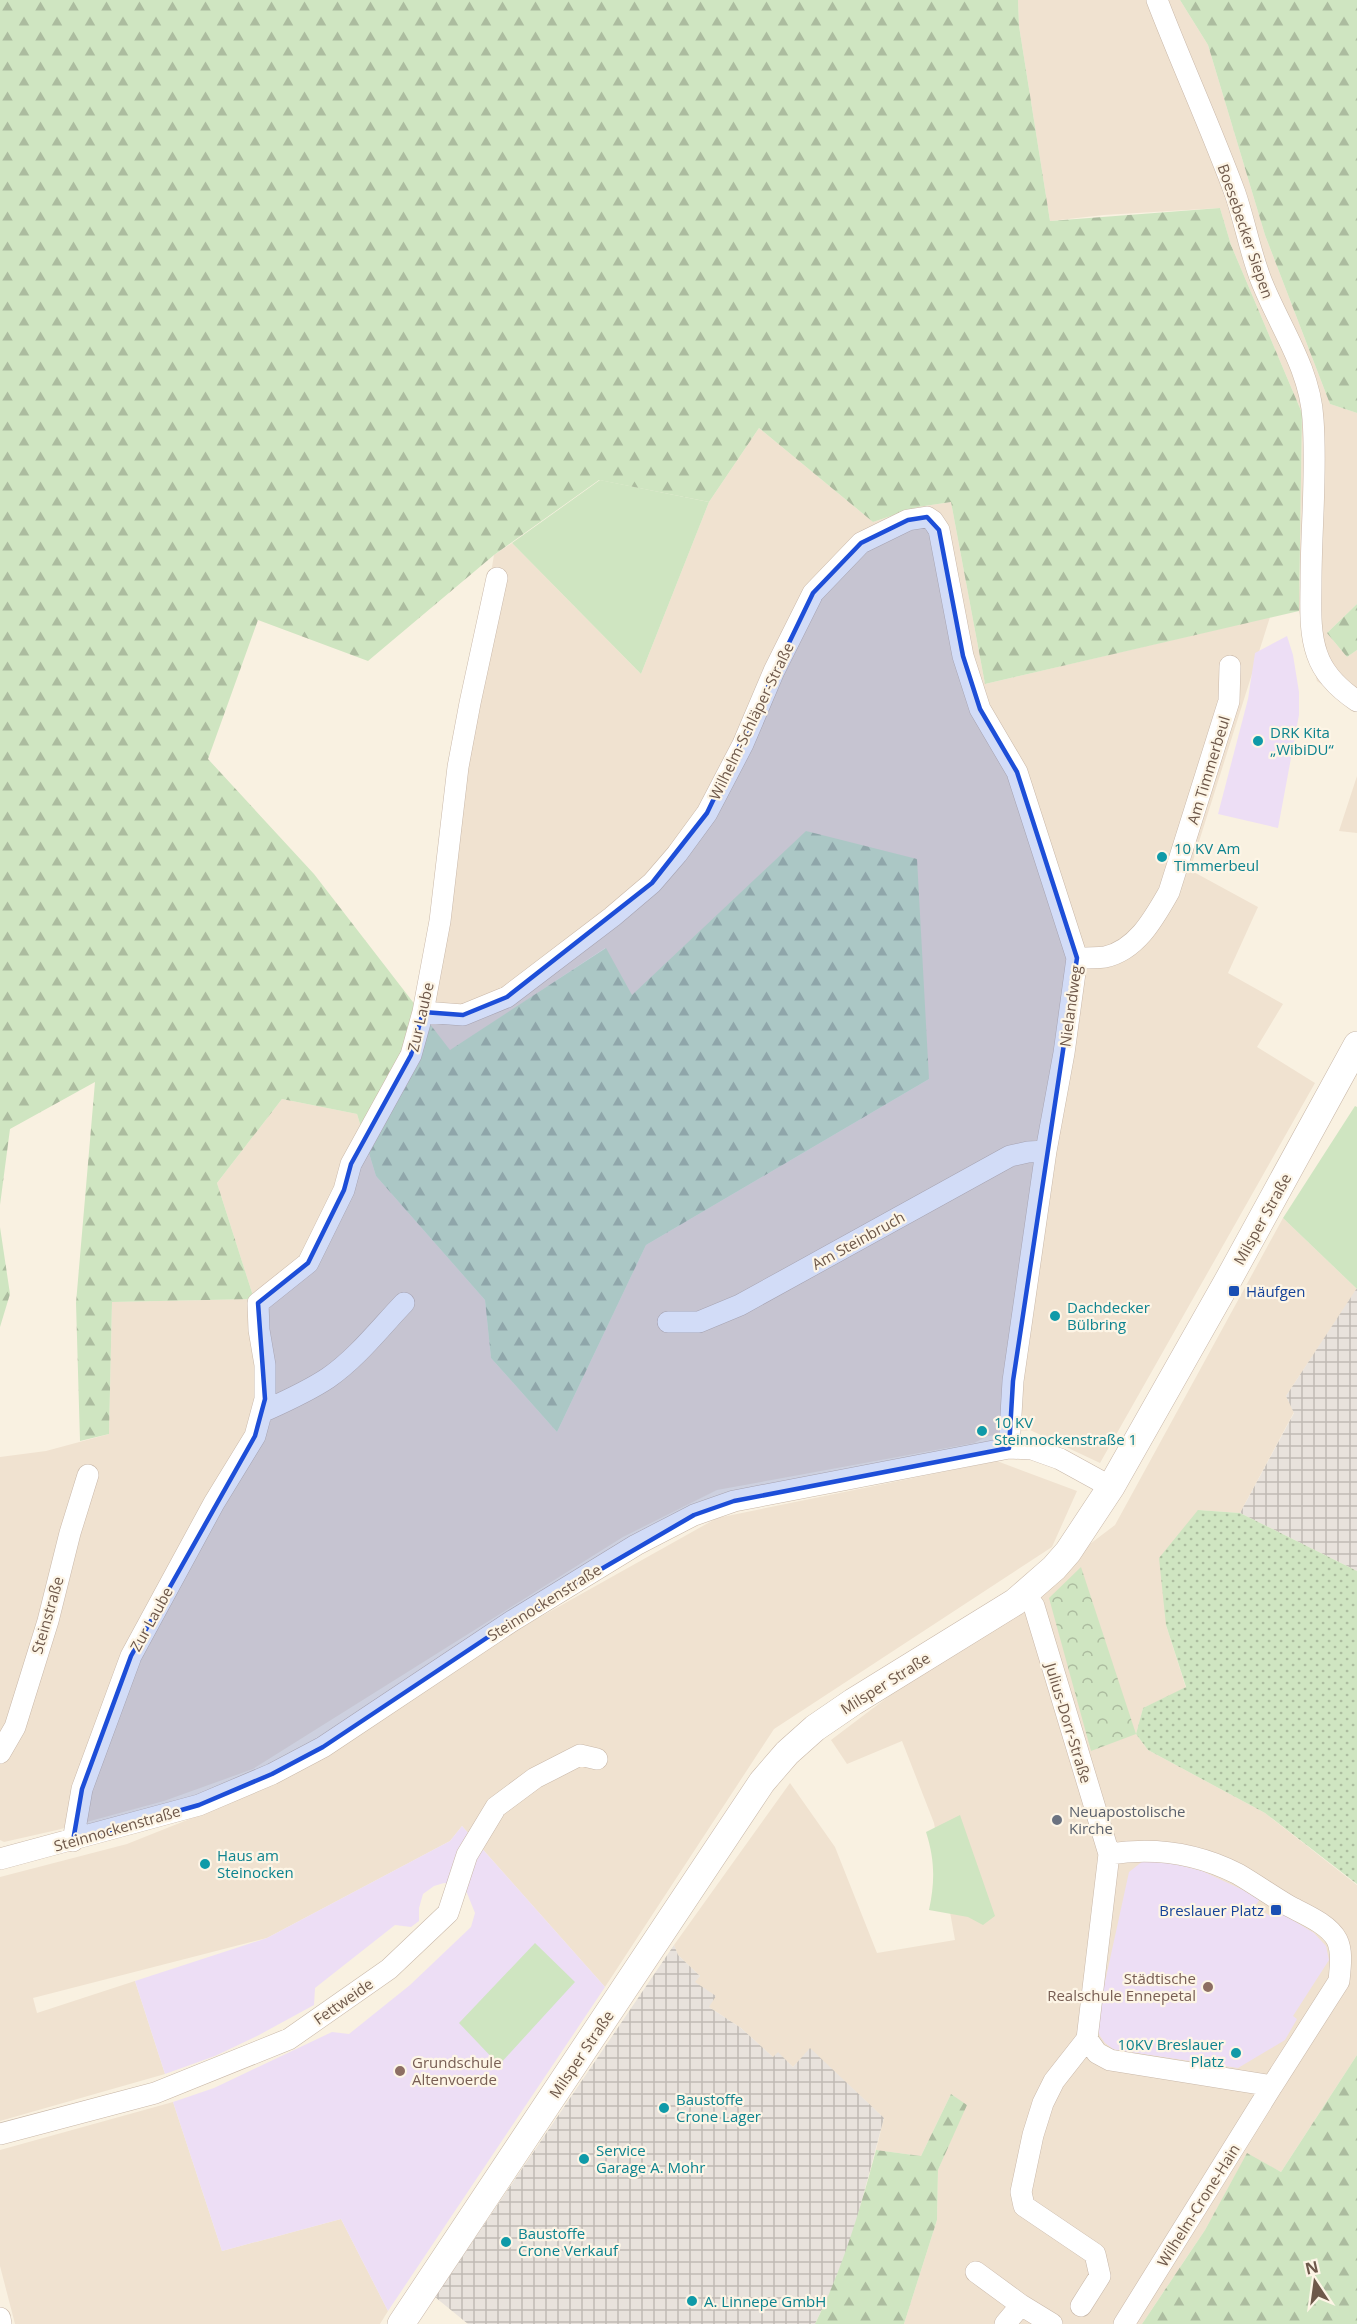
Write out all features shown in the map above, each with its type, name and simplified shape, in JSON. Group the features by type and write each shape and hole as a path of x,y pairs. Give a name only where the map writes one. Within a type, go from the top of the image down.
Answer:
{"street":[{"name":"Boesebecker Siepen","path":"1157,0 1229,177 1259,276 1302,367 1308,387 1313,417 1314,448 1311,611 1314,642 1317,656 1330,678 1341,691 1357,701"},
{"name":"Nielandweg","path":"927,517 939,530 963,656 980,709 1017,772 1077,958 1013,1381 1009,1448"},
{"name":"Wilhelm-Schläper-Straße","path":"423,1012 463,1015 507,997 612,917 652,883 677,854 706,813 743,744 774,671 813,593 861,543 908,520 927,517"},
{"name":"Zur Laube","path":"74,1841 82,1789 131,1656 214,1503 255,1436 265,1399 265,1365 259,1330 258,1303 308,1263 344,1190 351,1164 411,1055 423,1012 440,921 458,767 497,578"},
{"name":"Am Timmerbeul","path":"1077,958 1104,957 1120,952 1138,938 1155,918 1169,892 1229,701 1230,666"},
{"name":"Milsper Straße","path":"401,2324 756,1791 787,1753 815,1728 853,1702 1025,1594 1068,1552 1111,1487 1357,1045"},
{"name":"Am Steinbruch","path":"668,1322 699,1322 740,1305 1010,1156 1028,1152 1046,1152"},
{"path":"261,1412 299,1396 329,1377 358,1351 404,1303"},
{"name":"Steinnockenstraße","path":"0,1860 199,1805 272,1774 323,1747 512,1621 636,1545 694,1515 734,1501 1009,1448 1032,1449 1060,1459 1111,1487"},
{"name":"Steinstraße","path":"0,1753 15,1727 48,1621 70,1533 88,1474"},
{"name":"Julius-Dorr-Straße","path":"1025,1594 1034,1606 1109,1854"},
{"name":"Fettweide","path":"0,2134 155,2093 289,2039 389,1969 448,1913 467,1855 496,1807 535,1778 580,1755 597,1759"},
{"path":"1081,2306 1100,2276 1095,2254 1024,2206 1021,2192 1043,2103 1054,2081 1087,2039 1109,1854 1138,1849 1208,1861 1239,1875 1323,1925 1337,1940 1341,1961 1339,1981 1272,2086 1110,2060 1097,2053 1087,2039"},
{"name":"Wilhelm-Crone-Hain","path":"1124,2324 1272,2086"},
{"path":"976,2272 1021,2305 1052,2324"},
{"path":"1005,2324 1021,2305"},
{"path":"0,2318 1,2324"}],"highlighted area":[{"path":"927,517 939,530 963,656 980,709 1017,772 1077,958 1013,1381 1009,1448 734,1501 694,1515 512,1621 323,1747 272,1774 199,1805 73,1841 82,1789 131,1656 255,1436 265,1399 258,1303 308,1263 344,1190 351,1164 411,1055 423,1012 463,1015 507,997 652,883 707,813 813,593 861,543 908,520"}],"shaded area":[{"path":"1018,0 1180,0 1208,45 1265,235 1330,404 1357,413 1357,604 1327,633 1347,657 1357,650 1357,710 1317,681 1299,611 1302,413 1231,245 1220,208 1104,215 1050,221 1019,26"},
{"path":"759,428 873,522 918,507 951,502 985,684 1270,617 1190,870 1258,907 1228,973 1283,1004 1257,1047 1315,1083 1100,1463 1030,1430 988,1436 974,1443 717,1490 623,1537 253,1769 164,1801 57,1830 4,1842 0,1840 0,1457 46,1451 109,1434 112,1302 254,1299 217,1183 282,1099 357,1114 376,1176 485,1300 491,1358 557,1432 646,1245 929,1079 807,831 632,996 605,948 450,1051 418,1010 494,555 512,543 641,674 709,502"},
{"path":"1287,636 1293,655 1299,692 1299,715 1278,828 1218,814 1248,699 1255,653"},
{"path":"1357,776 1357,833 1339,831"},
{"path":"1283,1218 1357,1289 1286,1396 1294,1412 1240,1513 1198,1510 1166,1625 1186,1688 1143,1708 1136,1734 1148,1750 1265,1813 1357,1885 1357,2055 1281,2172 1247,2154 1205,2230 1142,2324 904,2324 937,2220 938,2170 966,2105 951,2094 921,2156 876,2150 884,2118 810,2049 793,2067 778,2053 773,2057 741,2028 709,2007 694,1982 700,1976 678,1955 674,1945 790,1783 835,1847 877,1953 955,1940 934,1823 902,1741 847,1764 831,1740 1115,1525"},
{"path":"1357,1288 1357,1571 1240,1513 1294,1413 1286,1396"},
{"path":"997,1461 1077,1491 1052,1547 774,1729 605,1987 462,1826 450,1841 267,1938 33,1998 37,2013 135,1981 165,2074 0,2121 0,1877 127,1844 262,1790 337,1748 508,1635 717,1518"},
{"name":"Grundschule Altenvoerde","path":"462,1826 605,1987 388,2311 341,2219 222,2251 173,2102 214,2088 332,2032 349,2034 410,1985 471,1927 475,1913 467,1893 456,1885 444,1883 434,1886 423,1894 419,1908 419,1921 411,1927 395,1925 315,1988 314,2005 215,2056 165,2074 135,1981 267,1938 450,1841"},
{"name":"Städtische Realschule Ennepetal","path":"1155,1859 1202,1871 1243,1890 1259,1900 1255,1907 1272,1917 1276,1910 1314,1933 1326,1946 1329,1960 1293,2016 1297,2019 1285,2040 1238,2068 1113,2049 1100,2036 1097,2028 1098,2014 1129,1872 1143,1861"},
{"path":"674,1945 678,1955 700,1976 695,1982 716,1996 709,2007 741,2028 773,2057 778,2052 793,2067 810,2048 884,2118 855,2226 840,2271 815,2324 468,2324 435,2297"},
{"path":"173,2102 222,2251 341,2219 388,2311 380,2324 15,2324 0,2266 0,2150"}],"green space":[{"path":"0,0 1018,0 1019,26 1050,221 1220,208 1231,245 1302,413 1299,611 985,684 951,502 918,507 873,522 759,428 709,502 599,480 494,555 368,661 258,620 208,759 314,874 450,1050 606,948 632,995 806,831 917,859 929,1079 646,1245 557,1432 491,1358 485,1300 376,1176 357,1114 282,1099 217,1183 254,1299 112,1302 109,1434 80,1441 76,1303 95,1082 10,1129 0,1205"},
{"path":"1180,0 1357,0 1357,413 1330,404 1265,235 1208,45"},
{"path":"600,480 709,502 641,674 512,543"},
{"path":"1357,604 1357,650 1347,657 1327,633"},
{"path":"1355,1106 1357,1107 1357,1289 1283,1218"},
{"path":"0,1227 10,1294 0,1327"},
{"path":"1198,1510 1240,1513 1357,1571 1357,1884 1265,1813 1148,1750 1136,1734 1143,1708 1186,1687 1166,1625 1159,1558"},
{"path":"1081,1567 1136,1734 1091,1751 1049,1598"},
{"path":"960,1815 995,1916 983,1925 968,1917 929,1910 933,1871 926,1832"},
{"path":"535,1943 575,1982 499,2065 459,2023"},
{"path":"1357,2055 1357,2324 1142,2324 1205,2230 1247,2153 1281,2172"},
{"path":"951,2094 967,2105 938,2170 937,2220 904,2324 815,2324 850,2238 876,2150 921,2156"}],"place":[{"name":"DRK Kita „WibiDU“","path":"1258,741"},
{"name":"10 KV Am Timmerbeul","path":"1162,857"},
{"name":"Häufgen","path":"1234,1291"},
{"name":"Dachdecker Bülbring","path":"1055,1316"},
{"name":"10 KV Steinnockenstraße 1","path":"982,1431"},
{"name":"Neuapostolische Kirche","path":"1057,1820"},
{"name":"Haus am Steinocken","path":"205,1864"},
{"name":"Breslauer Platz","path":"1276,1910"},
{"name":"Städtische Realschule Ennepetal","path":"1208,1987"},
{"name":"10KV Breslauer Platz","path":"1236,2053"},
{"name":"Grundschule Altenvoerde","path":"400,2071"},
{"name":"Baustoffe Crone Lager","path":"664,2108"},
{"name":"Service Garage A. Mohr","path":"584,2159"},
{"name":"Baustoffe Crone Verkauf","path":"506,2242"},
{"name":"A. Linnepe GmbH","path":"692,2301"}]}
